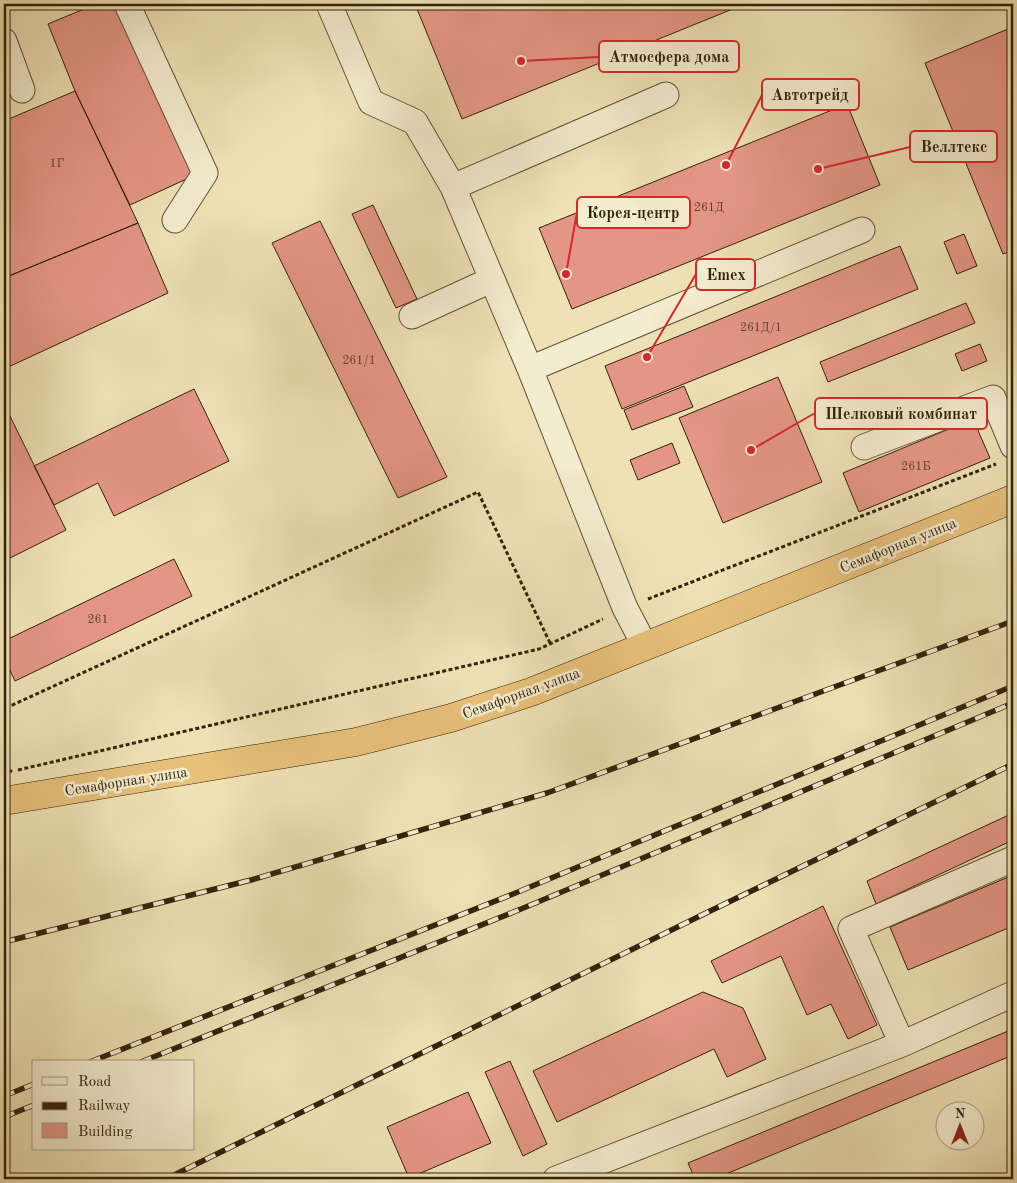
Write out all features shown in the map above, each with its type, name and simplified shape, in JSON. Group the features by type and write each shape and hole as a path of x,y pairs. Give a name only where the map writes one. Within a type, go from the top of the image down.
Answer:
{"highway":[{"name":"Семафорная улица","path":"4,801 356,742 451,718 531,692 1013,499"}],"lane":[{"path":"127,4 205,173 175,220"},
{"path":"329,4 371,102 415,122 453,187 530,369 625,608 645,646"},
{"path":"4,41 22,90"},
{"path":"453,187 666,95"},
{"path":"530,369 862,230"},
{"path":"412,316 491,280"},
{"path":"864,448 993,398 1009,453"},
{"path":"902,1044 851,929 1013,859"},
{"path":"556,1179 902,1044 1013,994"}],"path":[{"path":"4,766 10,772 539,649 625,608 1009,453"},
{"path":"4,699 8,707 478,492 551,644"}],"building":[{"path":"96,4 114,4 193,176 130,205 75,91 48,24"},
{"path":"415,4 745,4 462,119"},
{"path":"1013,27 1013,250 1003,254 925,63"},
{"path":"75,91 138,223 4,278 4,121"},
{"path":"847,104 880,185 572,309 539,228"},
{"path":"373,205 417,299 396,308 352,214"},
{"path":"320,221 447,477 398,498 272,243"},
{"path":"138,223 168,293 4,369 4,278"},
{"path":"964,234 977,266 957,274 944,242"},
{"path":"900,246 918,289 622,409 605,366"},
{"path":"966,303 975,323 828,382 820,362"},
{"path":"980,344 987,361 962,371 955,354"},
{"path":"778,377 822,482 723,523 679,418"},
{"path":"684,386 693,407 632,430 624,410"},
{"path":"194,389 229,461 114,516 98,483 54,505 34,466"},
{"path":"4,404 66,530 4,561"},
{"path":"973,419 990,458 859,512 843,473"},
{"path":"672,443 680,463 638,480 630,460"},
{"path":"174,559 192,596 15,681 4,658 4,641"},
{"path":"1013,813 1013,840 876,904 867,881"},
{"path":"1013,875 1013,926 908,970 890,927"},
{"path":"823,906 877,1025 848,1039 831,1004 807,1015 781,956 722,983 711,961"},
{"path":"703,992 743,1008 766,1059 727,1077 714,1049 557,1122 533,1071"},
{"path":"1013,1029 1013,1055 714,1179 695,1179 688,1163"},
{"path":"510,1061 547,1144 523,1156 485,1072"},
{"path":"468,1092 491,1143 409,1178 387,1127"}],"railway":[{"path":"4,942 251,880 547,793 1013,621"},
{"path":"95,1060 513,894 1013,686"},
{"path":"146,1060 521,909 1013,703"},
{"path":"166,1179 1013,764"},
{"path":"4,1096 32,1085"},
{"path":"4,1117 32,1106"}],"place":[{"name":"Атмосфера дома","path":"521,61"},
{"name":"Автотрейд","path":"726,165"},
{"name":"Веллтекс","path":"818,169"},
{"name":"Корея-центр","path":"566,274"},
{"name":"Emex","path":"647,357"},
{"name":"Шелковый комбинат","path":"751,450"}]}
